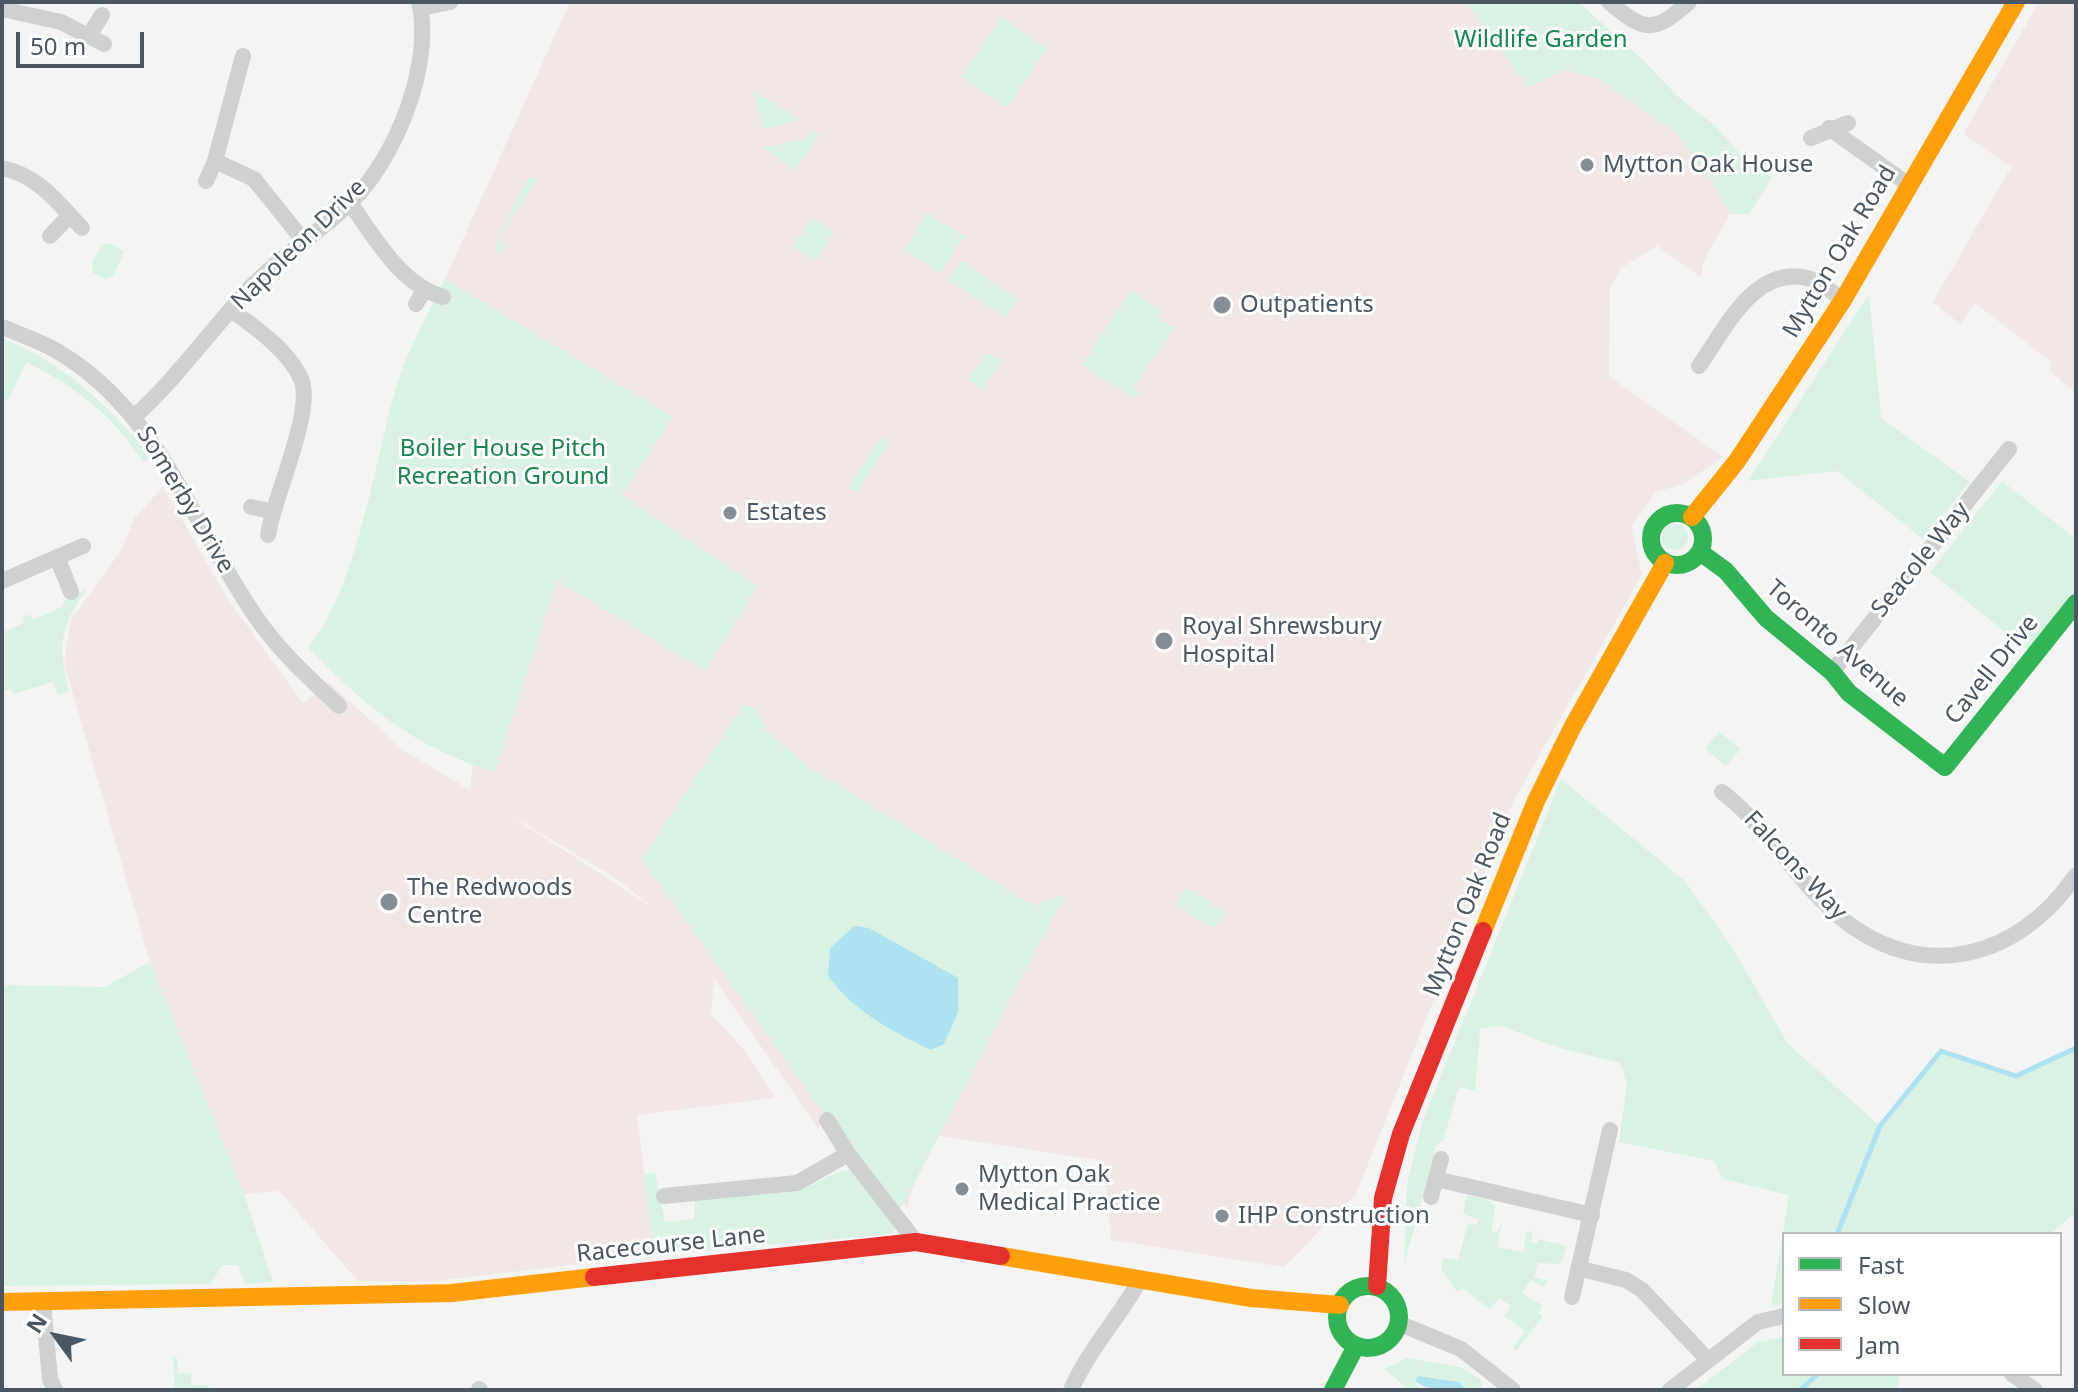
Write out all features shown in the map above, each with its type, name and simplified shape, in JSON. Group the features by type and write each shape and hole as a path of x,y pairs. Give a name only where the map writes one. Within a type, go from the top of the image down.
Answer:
{"street":[{"path":"420,5 450,2"},
{"path":"1609,2 1630,20 1646,27 1663,24 1689,2"},
{"name":"Mytton Oak Road","path":"1692,517 1704,498 1737,461 1843,300 2016,2"},
{"name":"Napoleon Drive","path":"135,416 231,310 303,240 350,203 387,152 408,104 420,59 420,5"},
{"path":"2,9 61,22 97,40 102,15"},
{"path":"206,181 215,161 243,56"},
{"path":"1811,138 1829,128 1848,123"},
{"path":"1829,128 1909,185"},
{"path":"215,161 254,179 303,240"},
{"path":"2,168 28,176 76,222 50,236"},
{"path":"350,203 420,297 443,297"},
{"path":"1699,366 1747,298 1759,287 1788,278 1810,279 1843,300"},
{"path":"231,310 283,354 304,388 297,435 271,511 268,535"},
{"name":"Somerby Drive","path":"2,327 68,358 135,416 168,464 255,616 309,679 339,706"},
{"name":"Seacole Way","path":"1832,672 2009,449"},
{"path":"251,507 271,511"},
{"path":"1671,513 1692,517 1703,537 1700,552 1688,563 1665,563 1653,551 1651,533 1654,525 1671,513"},
{"path":"2,581 83,546"},
{"name":"Toronto Avenue","path":"1700,552 1726,571 1784,635 1832,672 1849,693 1945,767"},
{"path":"57,557 71,592"},
{"name":"Mytton Oak Road","path":"1377,1286 1383,1198 1391,1163 1500,886 1573,726 1665,563"},
{"name":"Cavell Drive","path":"1945,767 2076,603"},
{"name":"Falcons Way","path":"1722,792 1784,853 1840,917 1864,933 1906,952 1968,953 2014,938 2039,921 2076,875"},
{"path":"827,1120 848,1154 916,1242"},
{"path":"1572,1297 1581,1269 1610,1130"},
{"path":"664,1196 797,1183 848,1154"},
{"path":"1431,1197 1441,1159"},
{"path":"1436,1179 1592,1215"},
{"name":"Racecourse Lane","path":"2,1302 452,1293 916,1242 1251,1298 1340,1305"},
{"path":"1581,1269 1626,1280 1642,1290 1708,1360"},
{"path":"1071,1390 1092,1347 1125,1306 1140,1280"},
{"path":"1377,1286 1393,1299 1398,1323 1389,1340 1379,1346 1356,1346 1341,1333 1338,1324 1340,1305 1355,1288 1377,1286"},
{"path":"43,1303 50,1379 55,1390"},
{"path":"1670,1390 1758,1322 1782,1316"},
{"path":"1398,1323 1461,1349 1507,1388"},
{"path":"1333,1390 1356,1346"},
{"path":"2015,1376 2035,1390"}],"shaded area":[{"name":"Royal Shrewsbury Hospital","path":"570,2 1578,2 1643,60 1677,96 1714,125 1741,155 1772,177 1749,214 1730,214 1703,262 1701,277 1657,246 1621,268 1610,288 1609,376 1723,457 1683,484 1656,492 1631,526 1642,575 1513,802 1356,1194 1284,1267 1111,1240 1104,1161 927,1134 907,1209 841,1117 818,1128 714,979 711,1014 746,1052 775,1098 637,1115 655,1255 427,1282 358,1281 279,1191 244,1194 150,962 64,663 71,620 120,552 135,517 163,487 227,598 303,703 329,682 403,750 470,790 473,765 495,771 557,580 704,671 622,495 672,417 445,279","holes":["514,817 612,876 655,909"]},
{"path":"2039,2 2076,2 2076,393 2050,371 2051,362 1975,303 1960,324 1933,302 2011,167 1963,134"}],"green space":[{"name":"Wildlife Garden","path":"1466,2 1578,2 1643,60 1677,96 1714,125 1741,155 1772,177 1749,214 1730,213 1710,178 1676,133 1597,78 1564,70 1528,87"},
{"path":"1001,17 1047,48 1007,108 961,77"},
{"path":"754,91 801,120 763,129"},
{"path":"812,131 819,135 795,170 765,150 764,147 806,139"},
{"path":"530,176 537,181 498,238 506,245 500,255 495,243"},
{"path":"927,213 964,236 940,273 904,250"},
{"path":"812,218 834,233 815,261 793,246"},
{"path":"111,244 124,251 114,275 105,279 93,273 92,262 101,245"},
{"path":"961,261 1017,299 1005,318 948,280"},
{"name":"Boiler House Pitch Recreation Ground","path":"445,279 673,417 622,495 758,586 705,671 557,580 495,772 440,751 392,723 308,647 340,592 363,520 399,378"},
{"path":"1131,290 1161,310 1157,317 1175,328 1133,387 1139,392 1135,399 1082,365"},
{"path":"1869,294 1881,418 1970,482 1923,539 1837,471 1748,481"},
{"path":"2,338 46,360 84,388 119,420 151,457 143,462 119,430 92,404 61,381 26,362 11,395 2,405"},
{"path":"986,352 1001,361 983,390 969,380"},
{"path":"880,438 889,442 857,492 848,488"},
{"path":"2002,481 2076,539 2076,590 2028,650 1930,572"},
{"path":"1675,524 1684,528 1688,537 1684,546 1675,550 1666,546 1662,537 1666,528"},
{"path":"87,589 71,615 63,637 63,661 69,691 58,695 53,682 13,694 11,689 2,692 2,633 24,623 22,618 30,614 33,620 64,606 63,602"},
{"path":"744,704 756,709 766,730 806,765 1032,905 1065,895 897,1216 642,859"},
{"path":"1719,732 1741,749 1726,766 1705,749"},
{"path":"1561,779 1685,881 1732,947 1788,1044 1880,1126 1941,1051 2016,1076 2076,1048 2076,1212 2052,1232 1783,1232 1789,1195 1723,1179 1714,1161 1619,1142 1627,1084 1620,1063 1560,1048 1501,1026 1480,1029 1475,1091 1459,1087 1443,1141 1436,1145 1404,1266 1407,1183 1422,1123"},
{"path":"1186,887 1225,912 1214,929 1176,905"},
{"path":"150,962 244,1194 273,1282 245,1284 238,1265 223,1265 210,1284 2,1286 2,985 105,987"},
{"path":"853,1170 897,1225 892,1234 655,1255 644,1174 655,1172 665,1222 694,1219 695,1200 799,1191 839,1172"},
{"path":"1467,1195 1490,1201 1495,1207 1491,1232 1497,1233 1502,1222 1497,1247 1523,1252 1527,1231 1533,1232 1531,1242 1537,1244 1538,1239 1567,1246 1561,1264 1538,1263 1534,1277 1548,1281 1543,1287 1531,1280 1522,1293 1543,1306 1538,1313 1543,1316 1516,1351 1513,1347 1525,1331 1504,1316 1511,1306 1499,1298 1490,1309 1463,1289 1457,1292 1441,1269 1443,1258 1458,1260 1468,1223 1477,1225 1478,1219 1463,1214"},
{"path":"1782,1238 1782,1304 1771,1306"},
{"path":"1782,1337 1782,1376 1900,1376 1896,1390 1696,1390 1758,1342"},
{"path":"173,1357 177,1358 178,1373 191,1373 191,1385 209,1385 209,1390 175,1390"},
{"path":"1407,1358 1461,1367 1481,1380 1482,1390 1466,1390 1452,1382 1419,1376 1416,1385 1426,1390 1410,1390 1384,1369"}],"water":[{"path":"854,926 869,928 958,978 958,1012 944,1044 931,1050 888,1027 850,1001 828,976 830,948"},
{"path":"1419,1376 1459,1382 1466,1390 1425,1387 1415,1380"}],"waterway":[{"path":"1838,1232 1880,1126 1941,1051 2016,1076 2076,1048"},
{"path":"1800,1390 1816,1376"}],"traffic: fast":[{"path":"1677,513 1696,520 1703,539 1696,558 1677,565 1658,558 1651,539 1658,520 1677,513"},
{"path":"1700,552 1726,571 1766,618 1832,672 1849,693 1945,767 2076,603"},
{"path":"1368,1286 1390,1295 1399,1317 1390,1339 1368,1348 1346,1339 1337,1317 1346,1295 1368,1286"},
{"path":"1333,1390 1356,1346"}],"traffic: slow":[{"path":"1692,517 1737,461 1843,300 2016,2"},
{"path":"1483,931 1536,801 1573,726 1665,563"},
{"path":"1001,1256 1251,1298 1340,1305"},
{"path":"2,1302 452,1293 594,1277"}],"traffic: jam":[{"path":"1377,1286 1383,1198 1401,1134 1483,931"},
{"path":"594,1277 916,1242 1001,1256"}],"place":[{"name":"Mytton Oak House","path":"1587,165"},
{"name":"Outpatients","path":"1222,305"},
{"name":"Estates","path":"730,513"},
{"name":"Royal Shrewsbury Hospital","path":"1164,641"},
{"name":"The Redwoods Centre","path":"389,902"},
{"name":"Mytton Oak Medical Practice","path":"962,1189"},
{"name":"IHP Construction","path":"1222,1216"}]}
